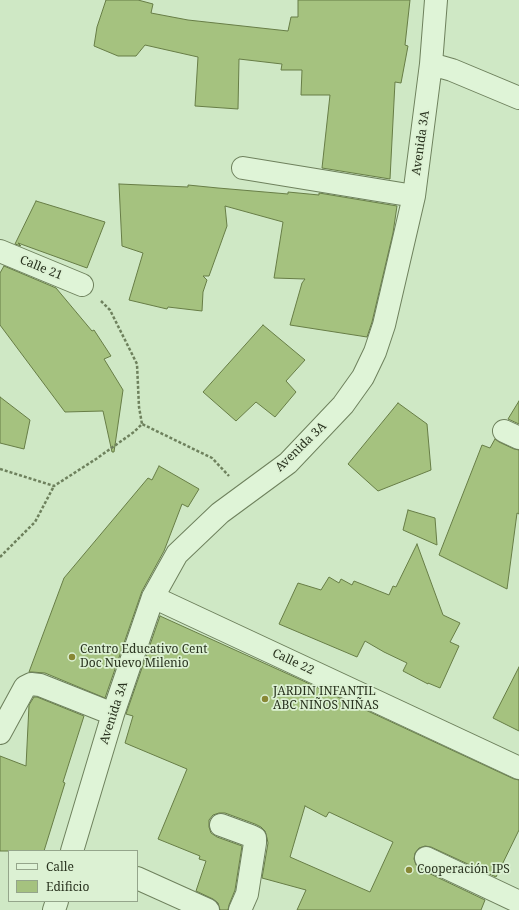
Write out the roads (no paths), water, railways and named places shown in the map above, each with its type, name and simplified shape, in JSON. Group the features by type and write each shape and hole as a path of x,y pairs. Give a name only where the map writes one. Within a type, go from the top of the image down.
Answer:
{"street":[{"name":"Avenida 3A","path":"75,850 113,714 153,597 177,554 220,513 288,463 343,405 363,377 375,352 384,325 414,196 432,64 436,0"},
{"path":"432,64 452,70 519,98"},
{"path":"243,168 414,196"},
{"name":"Calle 21","path":"0,251 82,285"},
{"name":"Calle 22","path":"153,597 519,768"},
{"path":"0,733 25,687 30,684 40,685 113,714"},
{"path":"221,825 255,838 247,894 240,910"},
{"path":"426,858 519,902"},
{"path":"138,878 208,910"}],"place":[{"name":"Centro Educativo Cent Doc Nuevo Milenio","path":"72,657"},
{"name":"JARDIN INFANTIL ABC NIÑOS NIÑAS","path":"265,699"},
{"name":"Cooperación IPS","path":"409,870"}]}
